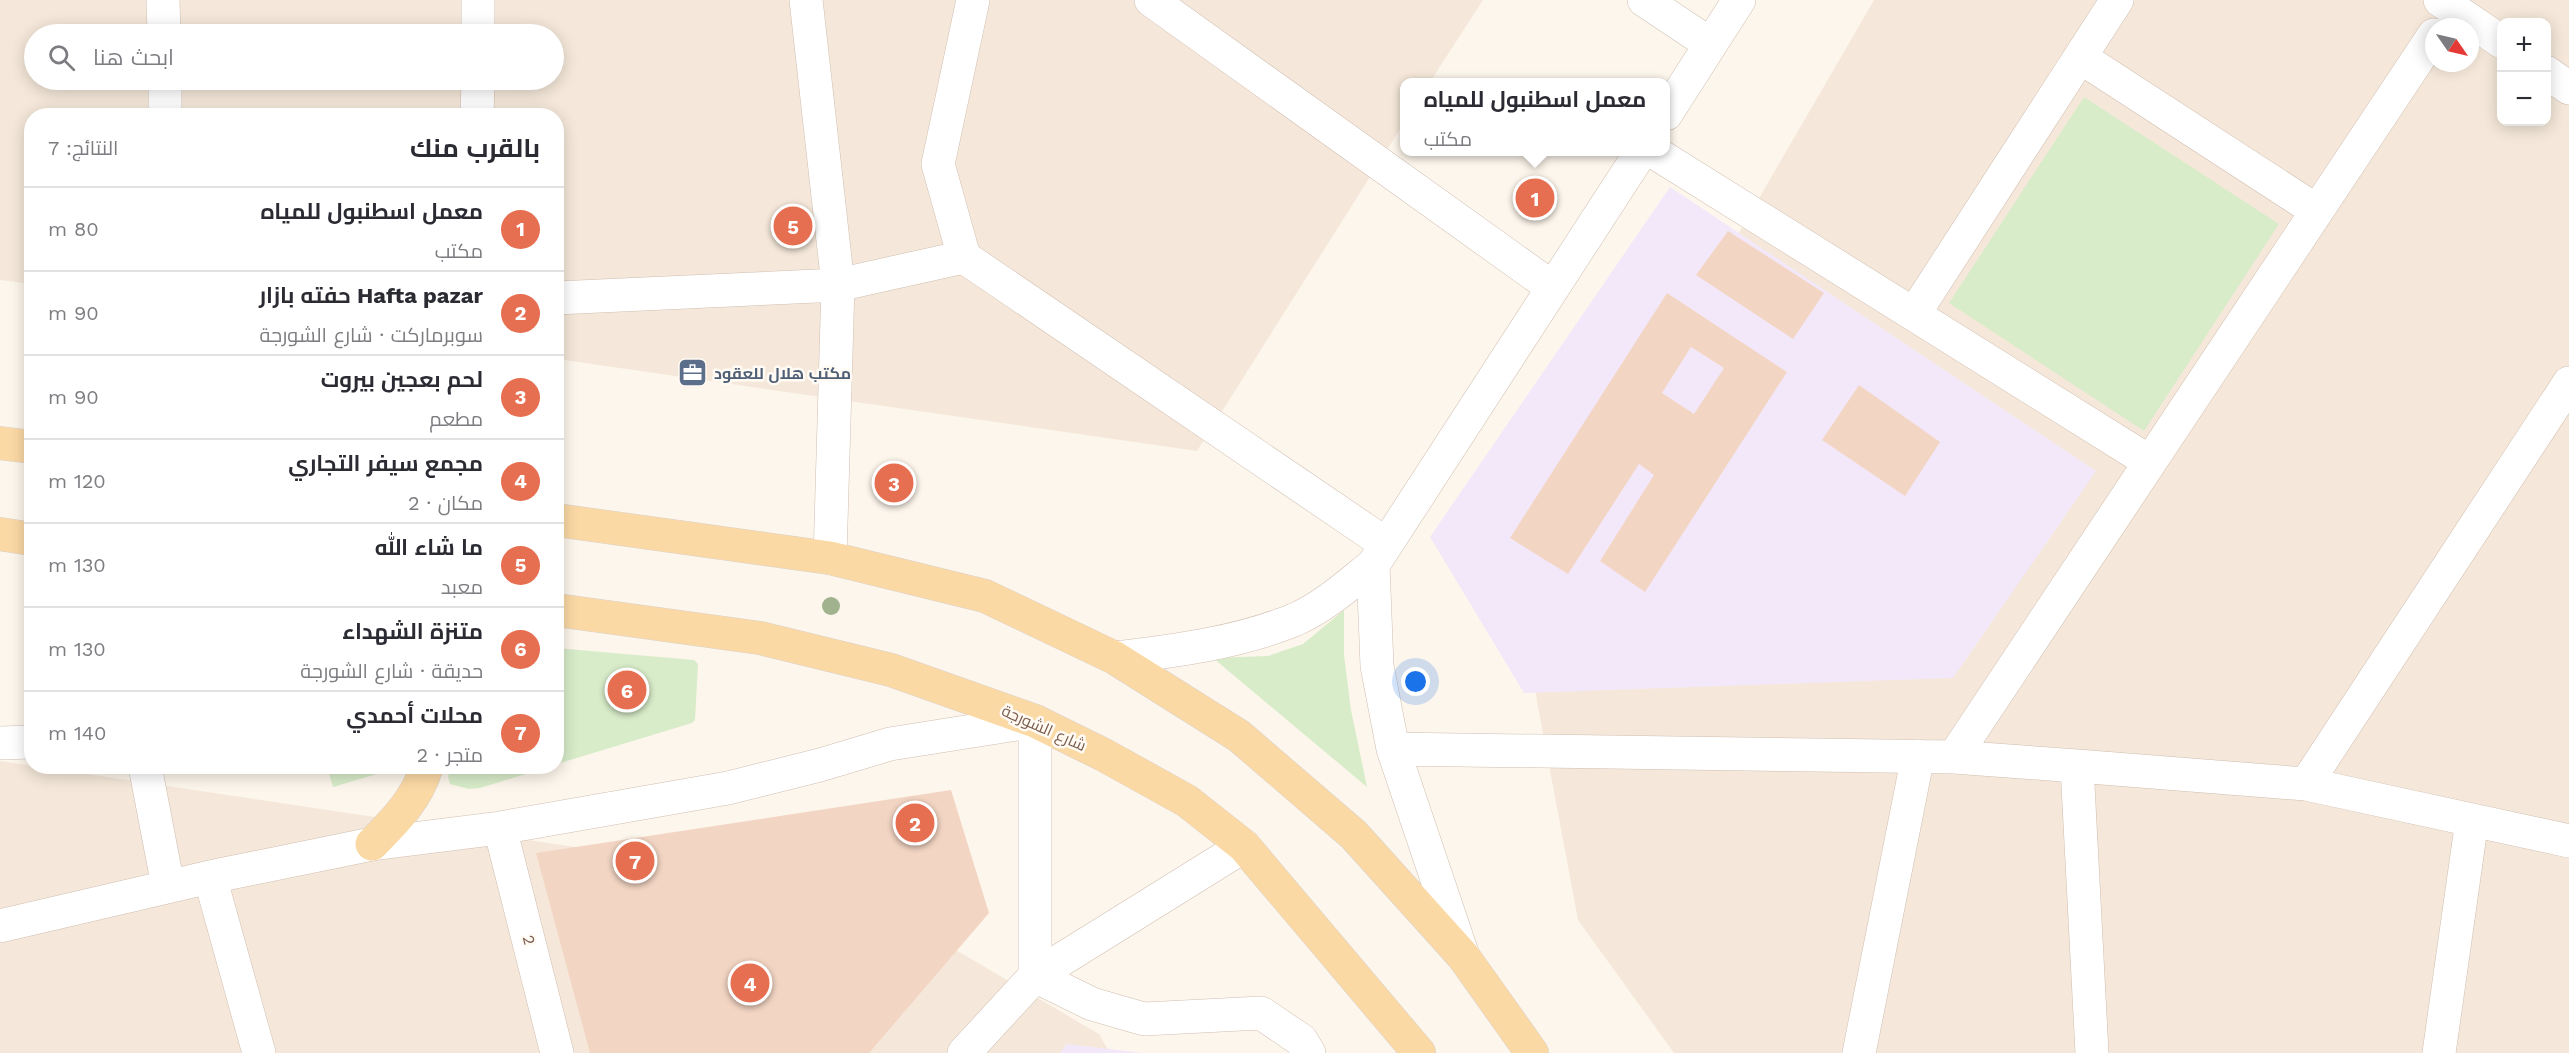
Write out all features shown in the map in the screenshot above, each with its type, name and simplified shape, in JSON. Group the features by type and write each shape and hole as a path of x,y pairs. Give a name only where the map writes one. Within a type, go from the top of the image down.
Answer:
{"main road":[{"path":"0,442 24,446"},
{"path":"564,521 830,558 985,596 1115,658 1239,736 1354,835 1463,956 1532,1053"},
{"path":"0,534 24,538"},
{"name":"شارع الشورجة","path":"564,611 760,638 891,670 1035,721 1187,801 1245,846 1419,1053"},
{"path":"372,844 404,811 423,781 425,774"}],"street":[{"path":"164,0 164,24"},
{"path":"478,0 478,24"},
{"path":"806,0 837,285 830,558"},
{"path":"973,0 938,164 964,257 1380,555"},
{"path":"1151,0 1553,288"},
{"path":"1644,0 1710,44"},
{"path":"1670,106 1739,0"},
{"path":"1914,314 2117,0"},
{"path":"2447,9 2497,39"},
{"path":"1954,756 2425,49"},
{"path":"2080,57 2317,211"},
{"path":"2551,75 2569,88"},
{"path":"165,90 165,108"},
{"path":"477,90 477,108"},
{"path":"1115,658 1188,650 1294,620 1327,602 1380,555 1638,156"},
{"path":"1660,156 2150,462"},
{"path":"564,298 837,285 964,257"},
{"path":"2306,784 2569,383"},
{"path":"1380,555 1377,666 1393,749 1463,956"},
{"path":"0,926 168,886 372,844 500,828 728,788 820,765 890,744 1035,721 1035,976"},
{"path":"0,743 24,742"},
{"path":"1393,749 1954,756 2306,784 2569,841"},
{"path":"1859,1053 1918,756"},
{"path":"2077,766 2092,1053"},
{"path":"147,774 168,886"},
{"path":"2439,1053 2472,820"},
{"name":"2","path":"500,828 557,1053"},
{"path":"964,1053 1035,976 1245,846"},
{"path":"210,877 259,1053"},
{"path":"1035,976 1092,1004 1144,1019 1262,1013 1301,1040 1309,1053"}],"shaded area":[{"path":"0,0 1483,0 1433,78 1400,78 1400,129 1197,451 564,360 564,108 24,108 24,283 0,280"},
{"path":"1874,0 2569,0 2569,1053 1674,1053 1578,920 1520,610"},
{"path":"1670,187 2096,471 1953,678 1524,693 1430,537"},
{"path":"0,761 24,765 24,774 87,774 850,888 1099,1034 1110,1053 0,1053"},
{"path":"1067,1044 1143,1053 1060,1053"}],"green space":[{"path":"2084,97 2279,224 2144,431 1949,303"},
{"path":"1344,610 1344,655 1351,710 1367,787 1213,658 1268,656 1303,644"},
{"path":"564,649 694,660 698,664 695,720 692,723 564,762"},
{"path":"329,774 377,774 333,787"},
{"path":"449,774 526,774 480,788 469,789 450,784"}],"building":[{"path":"1728,231 1824,293 1793,339 1696,275"},
{"path":"1667,293 1787,372 1645,592 1600,561 1654,475 1639,464 1568,574 1510,538","holes":["1691,347 1724,368 1694,414 1662,393"]},
{"path":"1859,385 1940,442 1905,496 1822,440"},
{"path":"951,790 989,913 869,1053 590,1053 536,853"}],"place":[{"name":"معمل اسطنبول للمياه","path":"1535,198"},
{"name":"ما شاء الله","path":"793,226"},
{"name":"مكتب هلال للعقود","path":"693,373"},
{"name":"لحم بعجين بيروت","path":"894,483"},
{"name":"متنزة الشهداء","path":"627,690"},
{"name":"Hafta pazar حفته بازار","path":"915,823"},
{"name":"محلات أحمدي","path":"635,861"},
{"name":"مجمع سيفر التجاري","path":"750,983"}]}
